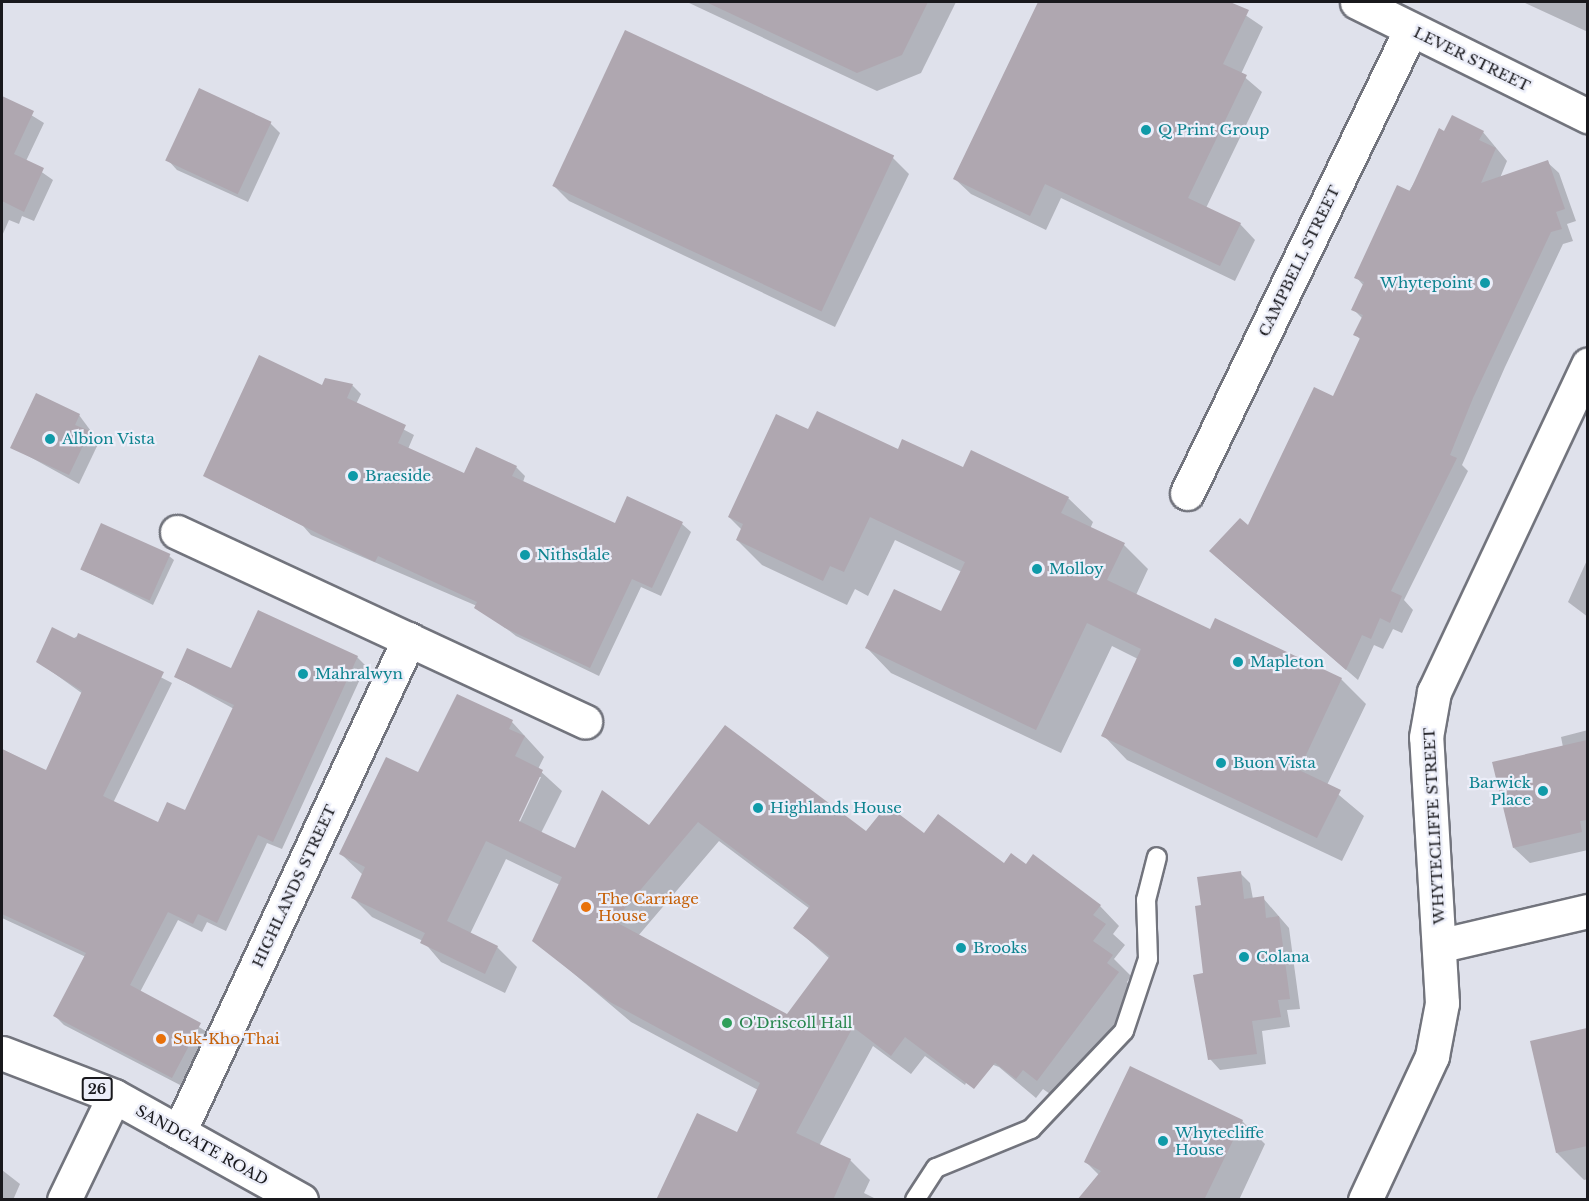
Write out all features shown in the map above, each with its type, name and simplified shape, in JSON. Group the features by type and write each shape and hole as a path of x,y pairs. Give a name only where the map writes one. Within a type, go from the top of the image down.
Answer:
{"main road":[{"name":"LEVER STREET","path":"1357,2 1587,116"},
{"name":"CAMPBELL STREET","path":"1187,493 1411,29"},
{"name":"WHYTECLIFFE STREET","path":"1365,1200 1432,1056 1442,1003 1442,945 1428,716 1441,674 1587,364"},
{"path":"177,532 585,721"},
{"name":"HIGHLANDS STREET","path":"179,1132 409,639"},
{"path":"1442,945 1587,911"},
{"name":"SANDGATE ROAD","path":"2,1053 114,1096 300,1200"},
{"path":"64,1200 114,1096"}],"lane":[{"path":"915,1200 936,1168 1030,1129 1124,1031 1148,959 1146,900 1157,857"}],"building":[{"path":"706,2 928,2 902,55 857,73"},
{"name":"Q Print Group","path":"1038,2 1230,2 1249,10 1223,64 1247,75 1188,198 1241,223 1220,266 1045,184 1030,216 953,179"},
{"path":"625,30 894,156 821,311 552,186"},
{"path":"199,88 272,122 238,194 165,161"},
{"path":"2,96 34,111 14,154 44,168 24,212 2,201"},
{"path":"1452,115 1484,131 1479,140 1496,148 1481,183 1548,160 1565,209 1556,212 1562,229 1551,232 1473,398 1450,455 1457,458 1391,591 1402,596 1390,623 1380,618 1371,639 1362,635 1346,670 1209,551 1240,518 1248,525 1314,387 1333,396 1360,338 1353,335 1363,315 1351,310 1364,282 1354,278 1397,185 1410,191 1439,128 1444,131"},
{"path":"259,355 322,385 325,378 353,384 347,398 406,425 398,443 464,473 476,447 517,466 512,476 615,523 627,496 683,522 652,588 632,579 590,668 505,628 474,608 477,602 378,556 375,562 203,476"},
{"name":"Albion Vista","path":"36,393 80,414 75,425 90,431 69,475 10,448"},
{"name":"Molloy","path":"817,411 898,449 902,439 963,467 971,450 1069,497 1061,513 1125,543 1107,580 1210,629 1215,618 1342,678 1299,770 1341,790 1317,838 1101,736 1141,649 1087,623 1036,730 865,648 894,589 941,611 965,562 870,517 844,572 830,566 823,581 736,540 743,524 728,517 776,414 808,429"},
{"path":"101,523 170,554 150,601 80,570"},
{"path":"258,610 358,656 273,842 258,835 217,923 198,914 193,924 168,912 130,985 201,1023 172,1078 53,1016 86,953 2,914 2,749 46,770 82,691 36,662 52,627 76,639 78,633 164,672 103,796 158,822 167,802 185,810 234,705 174,677 187,648 231,668"},
{"path":"457,694 513,720 509,729 525,736 515,756 543,770 519,821 575,848 602,790 649,825 725,725 866,831 887,805 924,833 938,814 1004,863 1011,853 1026,864 1033,854 1101,905 1093,915 1106,924 1093,941 1113,955 1107,963 1119,972 1037,1081 1023,1070 1016,1079 995,1063 974,1089 905,1037 891,1056 853,1027 796,1133 851,1159 833,1200 656,1200 697,1113 737,1132 760,1083 610,1002 532,941 562,877 486,841 447,921 498,946 485,974 420,943 425,933 351,898 365,867 339,854 386,757 418,772","holes":["698,822 810,906 793,928 830,956 787,1014 614,921"]},
{"name":"Barwick Place","path":"1587,740 1587,820 1580,821 1582,832 1513,848 1492,762"},
{"name":"Colana","path":"1241,871 1244,899 1264,896 1266,918 1279,916 1290,999 1278,1000 1281,1017 1252,1021 1257,1054 1208,1060 1193,975 1203,973 1195,906 1201,905 1197,877"},
{"path":"1587,1028 1587,1146 1556,1153 1530,1041"},
{"name":"Whytecliffe House","path":"1130,1066 1243,1120 1204,1200 1077,1200 1101,1171 1084,1162"}],"place":[{"name":"Q Print Group","path":"1146,130"},
{"name":"Whytepoint","path":"1485,283"},
{"name":"Albion Vista","path":"50,439"},
{"name":"Braeside","path":"353,476"},
{"name":"Nithsdale","path":"525,555"},
{"name":"Molloy","path":"1037,569"},
{"name":"Mapleton","path":"1238,662"},
{"name":"Mahralwyn","path":"303,674"},
{"name":"Buon Vista","path":"1221,763"},
{"name":"Barwick Place","path":"1543,791"},
{"name":"Highlands House","path":"758,808"},
{"name":"The Carriage House","path":"586,907"},
{"name":"Brooks","path":"961,948"},
{"name":"Colana","path":"1244,957"},
{"name":"O'Driscoll Hall","path":"727,1023"},
{"name":"Suk-Kho Thai","path":"161,1039"},
{"name":"Whytecliffe House","path":"1163,1141"}]}
